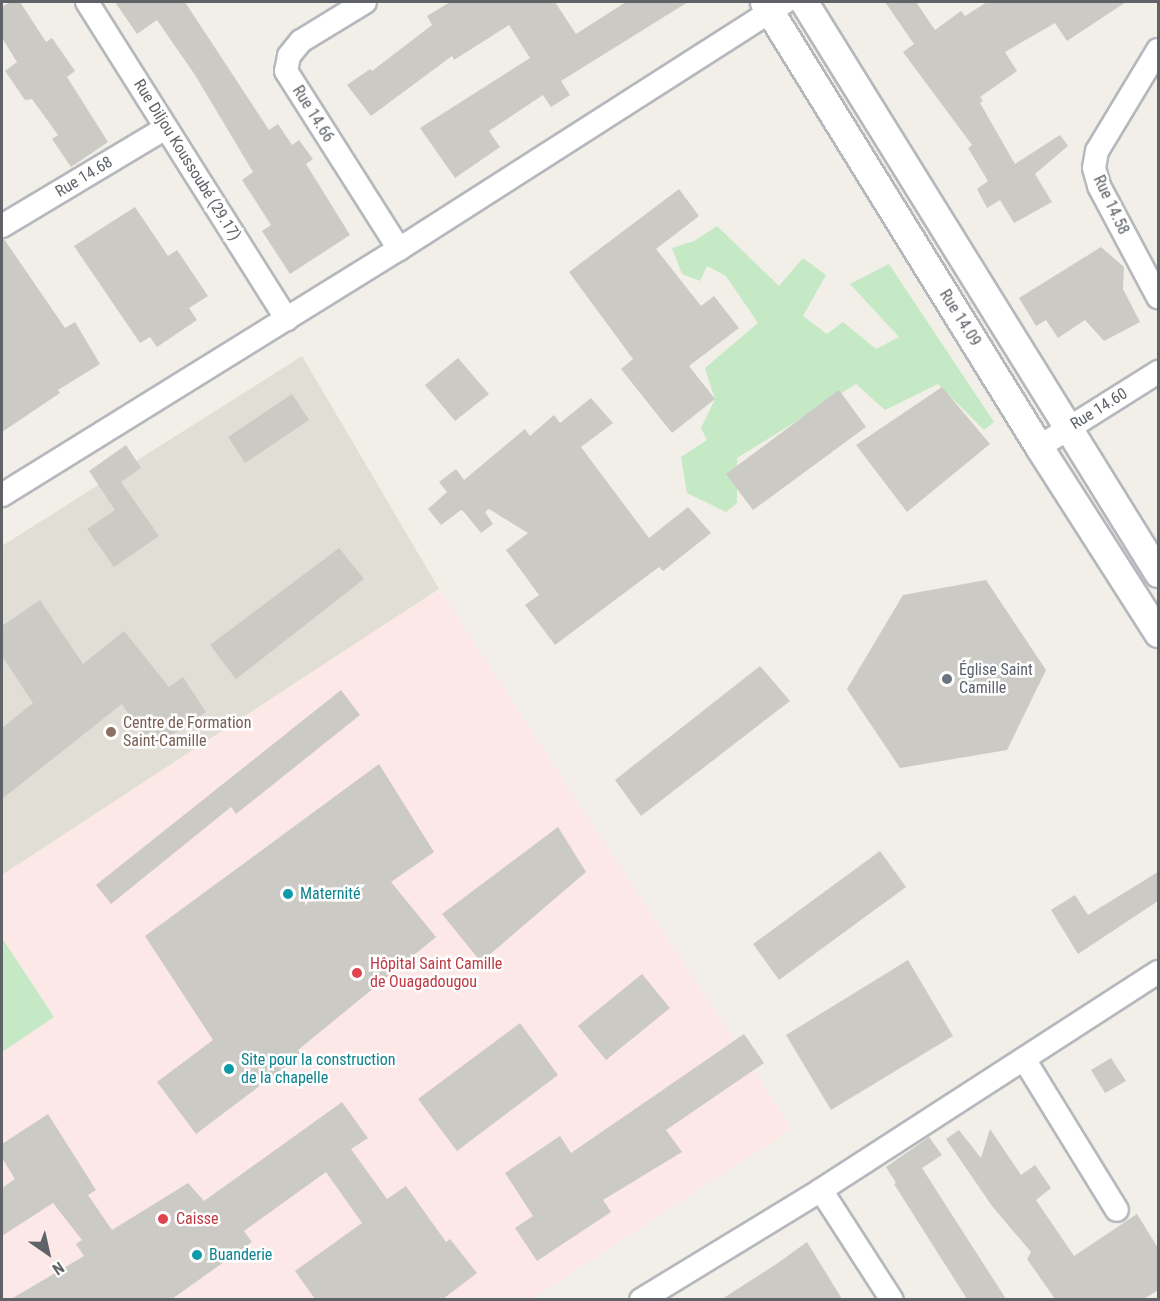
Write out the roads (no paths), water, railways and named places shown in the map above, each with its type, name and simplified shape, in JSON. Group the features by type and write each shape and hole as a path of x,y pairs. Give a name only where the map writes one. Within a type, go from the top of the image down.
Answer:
{"street":[{"name":"Rue Diljou Koussoubé (29.17)","path":"87,2 287,319"},
{"name":"Rue 14.66","path":"366,2 301,41 289,56 286,71 399,249"},
{"name":"Rue 14.09","path":"804,2 1158,573"},
{"path":"2,495 399,249 773,5"},
{"name":"Rue 14.09","path":"773,5 1039,447 1158,633"},
{"name":"Rue 14.58","path":"1158,50 1097,151 1094,168 1099,186 1158,297"},
{"name":"Rue 14.68","path":"2,226 166,128"},
{"name":"Rue 14.60","path":"1039,447 1158,372"},
{"path":"641,1299 821,1190 1158,972"},
{"path":"1024,1059 1117,1210"},
{"path":"821,1190 892,1299"}],"place":[{"name":"Église Saint Camille","path":"947,679"},
{"name":"Centre de Formation Saint-Camille","path":"111,732"},
{"name":"Maternité","path":"288,894"},
{"name":"Hôpital Saint Camille de Ouagadougou","path":"357,973"},
{"name":"Site pour la construction de la chapelle","path":"229,1069"},
{"name":"Caisse","path":"163,1219"},
{"name":"Buanderie","path":"197,1255"}]}
